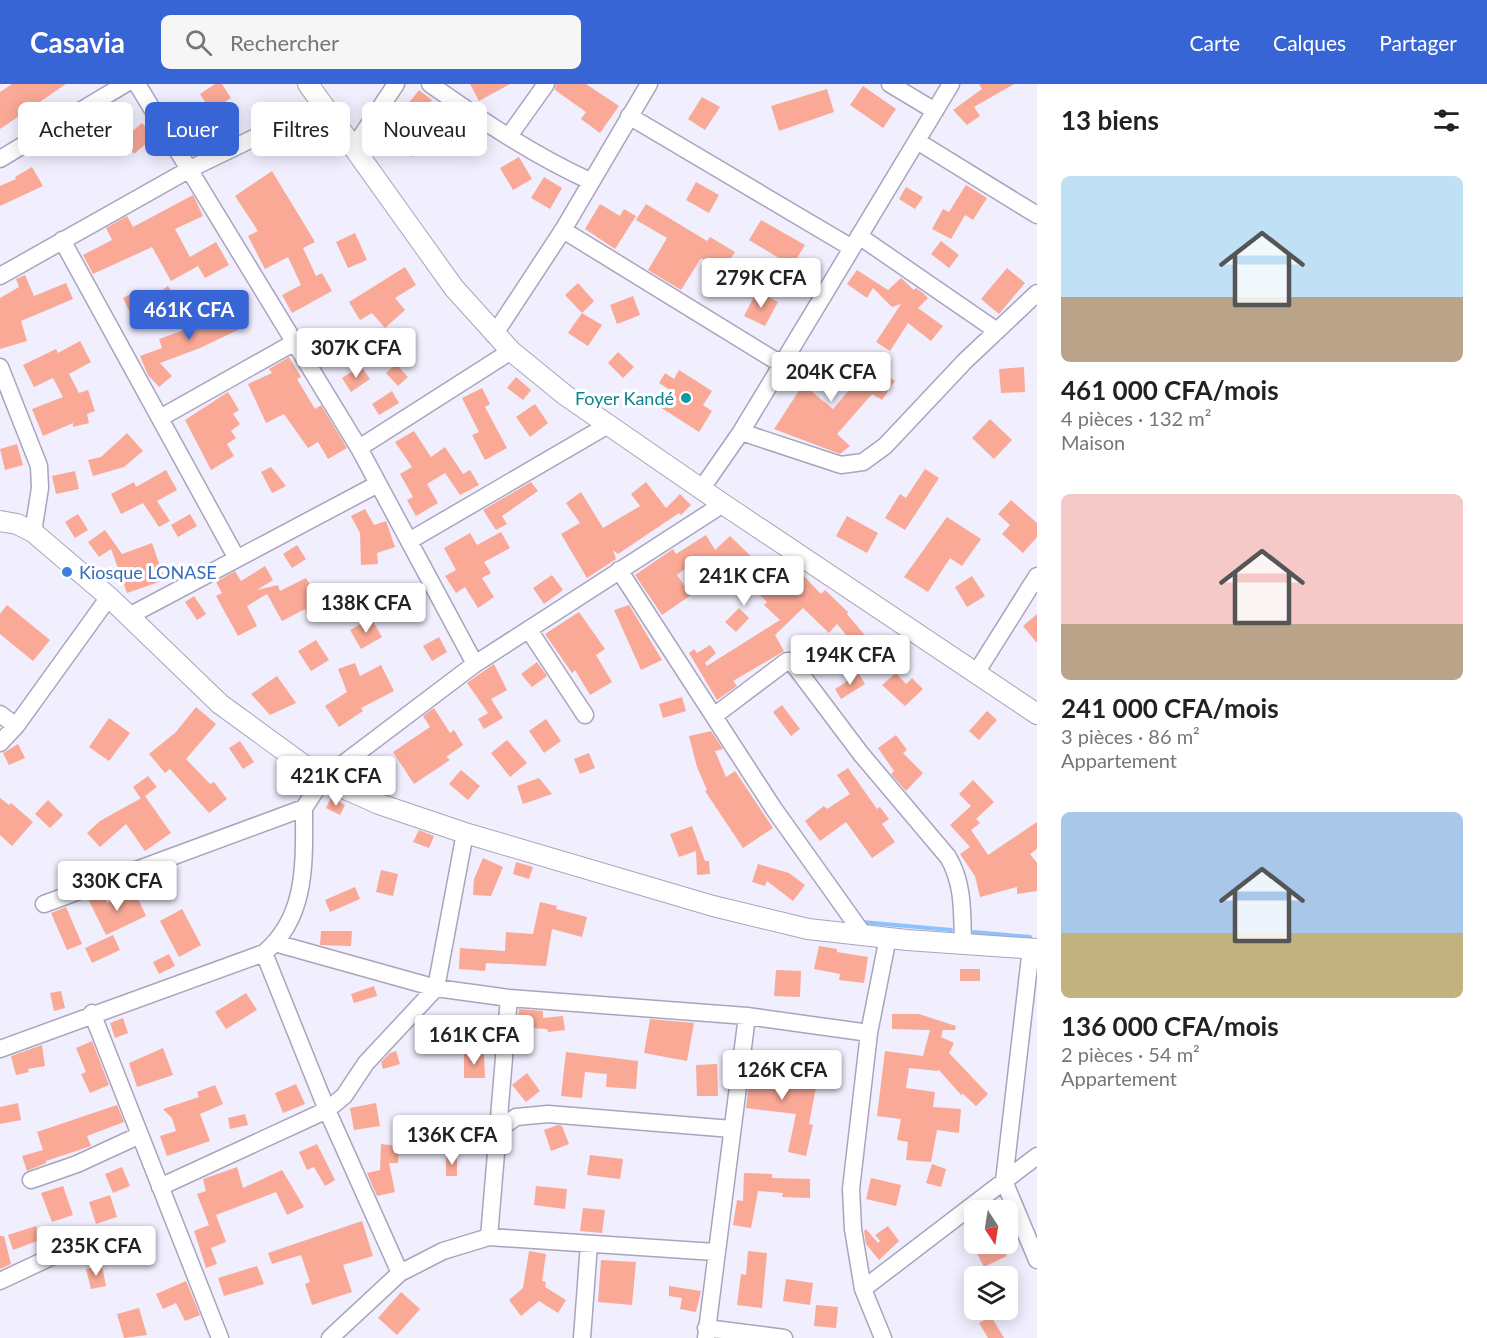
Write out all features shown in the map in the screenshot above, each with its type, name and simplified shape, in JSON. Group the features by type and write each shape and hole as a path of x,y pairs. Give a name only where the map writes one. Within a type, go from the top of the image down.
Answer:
{"street":[{"path":"0,159 125,84"},
{"path":"137,84 359,448 476,664"},
{"path":"308,84 320,102"},
{"path":"354,147 396,84"},
{"path":"430,84 556,166 590,181"},
{"path":"509,136 546,84"},
{"path":"494,335 563,230 649,84"},
{"path":"891,84 935,111"},
{"path":"702,488 741,432 951,84"},
{"path":"629,116 855,242 997,331"},
{"path":"0,276 190,169 251,139"},
{"path":"917,141 1037,215"},
{"path":"350,142 454,288 494,335 511,351 565,395 608,425 1037,714"},
{"path":"563,230 781,364"},
{"path":"62,240 236,557"},
{"path":"741,432 841,465 863,462 885,446 1037,292"},
{"path":"160,418 295,342"},
{"path":"359,448 511,351"},
{"path":"0,366 39,466 40,488 33,532"},
{"path":"409,541 608,425"},
{"path":"129,616 236,557 378,484"},
{"path":"0,1048 269,948 288,926 301,886 305,865 304,808 323,779 476,664 723,504"},
{"path":"0,521 17,524 33,532 109,597 220,704 323,779 379,804 465,833 713,906 808,929 963,944 1034,948 1004,1181 1037,1260"},
{"path":"619,570 774,809 863,934"},
{"path":"976,673 1037,576"},
{"path":"0,743 16,726 109,597"},
{"path":"529,630 585,715"},
{"path":"714,716 787,661 790,662 833,719 948,857 957,872 963,944"},
{"path":"0,714 16,726"},
{"path":"44,904 182,851 304,808"},
{"path":"160,1187 327,1110 344,1096 366,1063 436,988 465,833"},
{"path":"884,1338 863,1289 853,1229 851,1189 869,1033 888,937"},
{"path":"269,948 436,988 508,998 747,1016 869,1033"},
{"path":"269,948 327,1110 400,1273"},
{"path":"489,1237 508,998"},
{"path":"92,1014 220,1338"},
{"path":"747,1016 706,1333 784,1338"},
{"path":"498,1130 516,1117 548,1114 732,1129"},
{"path":"31,1180 77,1164 140,1135"},
{"path":"863,1289 1037,1156"},
{"path":"330,1338 400,1273 443,1251 489,1237 715,1252"},
{"path":"0,1281 81,1243"},
{"path":"582,1338 589,1244"}],"building":[{"path":"12,84 66,84 40,102 18,102 18,117 0,129 0,92"},
{"path":"215,84 222,84 231,98 225,102 205,102 200,94"},
{"path":"470,84 510,84 479,101"},
{"path":"556,84 586,84 619,106 600,133 581,119 586,112 555,90"},
{"path":"979,84 1014,84 974,107 980,116 967,125 953,110 982,89"},
{"path":"863,86 896,109 883,128 850,105"},
{"path":"827,89 834,112 779,131 771,106"},
{"path":"419,90 432,100 430,102 410,102"},
{"path":"702,97 720,107 705,130 688,119"},
{"path":"142,123 145,126 145,145 134,154 133,153 133,131"},
{"path":"519,157 532,179 513,190 500,168"},
{"path":"32,167 43,186 0,206 0,186 16,179 15,177"},
{"path":"272,171 315,242 303,248 316,276 322,273 332,291 292,313 282,295 301,285 288,257 265,269 248,236 258,231 235,196"},
{"path":"544,177 562,188 550,209 531,198"},
{"path":"696,182 719,195 709,213 686,200"},
{"path":"966,185 987,198 973,220 965,215 951,239 932,229 943,209 949,212"},
{"path":"906,187 923,197 915,209 899,199"},
{"path":"193,195 203,216 175,229 190,257 216,242 229,265 205,278 198,266 171,281 152,247 93,274 83,255 112,240 106,228 127,216 133,227"},
{"path":"600,204 620,216 624,209 636,216 615,249 585,229"},
{"path":"646,204 707,241 710,237 735,252 725,267 718,263 716,267 701,258 681,290 648,270 667,238 636,220"},
{"path":"761,220 805,245 792,266 749,240"},
{"path":"355,233 367,260 348,268 336,242"},
{"path":"941,241 959,255 949,268 931,254"},
{"path":"405,267 416,285 395,298 405,310 385,328 372,313 360,320 349,302"},
{"path":"1007,268 1025,283 999,314 981,299"},
{"path":"857,270 888,290 901,278 914,290 916,288 928,298 918,308 943,326 931,341 908,323 890,351 876,342 901,304 892,307 873,288 867,298 847,284"},
{"path":"25,275 34,296 66,283 73,299 21,321 27,341 0,349 0,298 19,287 16,279"},
{"path":"578,283 594,301 582,313 565,295"},
{"path":"168,286 181,305 160,319 154,310 134,321 123,298 136,291 142,304"},
{"path":"757,291 778,302 765,326 744,316"},
{"path":"633,296 640,315 617,324 610,305"},
{"path":"213,303 224,325 242,314 248,325 200,348 160,363 172,376 159,387 148,375 140,356 162,348 159,339 199,325 193,313"},
{"path":"582,313 602,325 588,346 568,333"},
{"path":"80,341 91,362 69,374 79,393 88,390 95,411 87,414 89,423 73,427 73,423 43,436 32,409 63,397 53,378 34,387 23,365 56,349 58,353"},
{"path":"618,352 634,367 623,378 608,363"},
{"path":"835,353 857,368 863,360 895,381 882,400 872,394 837,434 850,446 840,454 774,429 806,380 795,371 804,360 824,375 811,391 833,409 853,385 826,367"},
{"path":"289,357 301,377 297,379 315,409 321,405 347,448 328,459 318,442 308,448 284,414 266,423 248,384 272,373 269,369"},
{"path":"396,364 408,377 398,386 386,373"},
{"path":"361,366 370,379 351,392 342,378"},
{"path":"1024,367 1025,392 1001,393 999,369"},
{"name":"Foyer Kandé","path":"679,370 712,391 703,405 712,411 699,432 660,407 670,390 659,383 665,373 674,379"},
{"path":"516,377 531,390 523,400 507,388"},
{"path":"482,388 490,404 485,407 507,448 485,460 472,435 479,432 462,398"},
{"path":"392,391 399,403 379,415 372,404"},
{"path":"228,392 239,410 233,414 240,424 231,431 236,438 227,444 234,456 211,470 185,420"},
{"path":"535,404 548,423 530,437 516,417"},
{"path":"990,419 1012,440 994,459 972,438"},
{"path":"414,431 431,457 445,447 463,474 470,470 479,485 460,495 445,473 427,484 438,503 416,516 407,500 413,497 400,474 412,467 395,442"},
{"path":"127,433 143,451 124,467 93,476 88,460 101,457"},
{"path":"17,444 23,465 5,470 0,449"},
{"path":"271,467 286,486 272,493 261,472"},
{"path":"925,469 939,478 905,530 885,518 900,494 906,498"},
{"path":"166,470 177,490 157,501 170,521 159,527 143,503 121,514 111,494 134,482 136,487"},
{"path":"75,471 79,489 56,494 52,476"},
{"path":"531,482 538,491 502,516 507,524 496,530 483,510"},
{"path":"646,482 666,508 680,494 691,505 681,515 679,513 618,554 613,550 616,559 587,578 561,534 580,523 566,503 581,492 603,528 640,506 631,494"},
{"path":"1011,500 1037,523 1037,537 1023,553 1002,534 1010,525 998,514"},
{"path":"365,509 374,525 386,521 395,547 377,553 378,564 361,565 360,533 351,516"},
{"path":"78,514 88,530 75,538 65,522"},
{"path":"190,514 197,526 178,537 171,525"},
{"path":"847,516 878,533 867,553 836,536"},
{"path":"947,517 981,539 962,566 950,558 928,592 904,577"},
{"path":"105,530 122,554 152,543 165,580 127,593 111,549 99,557 88,542"},
{"path":"501,532 510,548 484,562 491,573 482,578 494,597 478,608 465,587 456,593 445,576 456,570 444,548 470,533 477,545"},
{"path":"706,535 715,550 730,536 783,587 800,572 821,594 825,590 848,612 847,614 874,646 863,655 837,624 829,633 803,608 775,635 784,651 733,681 737,686 717,700 689,653 694,649 697,653 710,645 716,653 705,663 707,666 780,620 764,605 767,602 733,567 709,582 695,561 677,575 691,595 662,615 635,575 673,549 676,554"},
{"path":"297,545 306,559 292,568 283,554"},
{"path":"265,566 273,580 257,590 278,585 280,591 306,578 325,611 309,620 305,609 282,621 267,594 247,606 257,626 238,636 216,596 222,593 216,582 235,571 241,581"},
{"path":"552,575 563,590 544,604 533,588"},
{"path":"972,576 985,596 967,607 955,587"},
{"path":"420,594 424,615 399,621 394,600"},
{"path":"194,596 206,614 197,620 185,602"},
{"path":"7,605 50,640 33,661 0,634 0,614"},
{"path":"629,605 662,660 641,670 614,610"},
{"path":"739,608 749,618 736,632 725,622"},
{"path":"579,612 605,649 596,655 612,682 590,695 575,670 572,673 545,634"},
{"path":"1037,614 1037,643 1023,626"},
{"path":"371,618 382,637 361,649 350,630"},
{"path":"439,637 447,652 432,661 423,646"},
{"path":"316,640 329,660 311,671 298,651"},
{"path":"537,662 547,676 532,687 521,674"},
{"path":"355,663 360,676 381,665 394,691 361,708 363,711 339,727 325,706 347,692 338,669"},
{"path":"494,664 507,690 491,699 503,718 484,729 478,719 488,713 467,683"},
{"path":"896,673 906,684 912,678 923,689 905,706 882,685"},
{"path":"859,674 865,684 841,699 835,689"},
{"path":"277,676 296,703 270,715 251,694"},
{"path":"682,697 686,711 663,718 659,704"},
{"path":"782,705 800,729 791,736 773,712"},
{"path":"196,707 216,724 186,759 210,784 214,782 227,799 209,813 170,769 165,773 149,754 176,732"},
{"path":"434,708 450,733 454,730 463,745 446,757 450,760 414,784 393,752 430,727 423,716"},
{"path":"987,711 997,720 979,740 969,731"},
{"path":"109,718 130,733 109,761 89,747"},
{"path":"546,719 561,741 544,753 529,731"},
{"path":"711,731 723,749 715,751 726,777 735,771 773,828 743,848 705,791 707,790 697,767 689,736"},
{"path":"896,735 907,750 903,753 923,773 906,791 891,774 894,771 878,748"},
{"path":"507,740 527,763 510,777 491,753"},
{"path":"240,741 254,762 243,769 229,748"},
{"path":"18,744 25,758 9,765 3,753"},
{"path":"589,753 595,768 580,774 574,759"},
{"path":"848,768 877,809 880,807 889,819 882,824 895,842 872,858 846,822 820,841 805,821 824,806 827,809 850,794 837,775"},
{"path":"461,770 480,786 468,800 449,784"},
{"path":"148,776 157,787 141,799 133,787"},
{"path":"539,778 552,794 523,804 517,786"},
{"path":"973,780 994,802 976,819 980,823 971,830 988,855 1037,822 1037,849 1030,854 1037,863 1037,891 1017,894 1017,887 980,897 975,876 960,854 970,847 950,825 971,806 959,794"},
{"path":"145,796 171,833 145,851 126,824 100,847 87,833 100,821"},
{"path":"0,798 9,805 11,803 33,822 12,846 0,835"},
{"path":"331,798 345,805 340,815 326,808"},
{"path":"48,800 63,815 50,828 35,814"},
{"path":"692,826 705,861 709,861 710,874 697,875 696,851 679,857 670,834"},
{"path":"419,830 434,836 429,848 413,842"},
{"path":"483,858 503,867 491,896 473,895 474,879"},
{"path":"516,862 533,867 529,879 513,874"},
{"path":"758,864 789,873 805,885 793,901 767,881 765,886 752,882"},
{"path":"381,870 398,874 393,896 376,892"},
{"path":"355,887 360,899 330,912 325,900"},
{"path":"135,892 146,916 106,935 88,899 103,893 107,903"},
{"path":"540,902 557,906 556,909 587,917 582,937 552,929 546,966 486,963 485,971 459,969 460,948 505,951 506,932 533,934"},
{"path":"66,907 82,944 67,950 51,913"},
{"path":"182,909 201,945 179,957 160,921"},
{"path":"321,931 352,931 351,946 320,945"},
{"path":"113,935 120,950 92,963 85,948"},
{"path":"819,946 837,949 837,952 868,957 864,983 839,980 840,974 814,969"},
{"path":"169,954 175,966 159,974 153,962"},
{"path":"960,969 980,969 980,981 960,981"},
{"path":"776,970 801,971 800,997 774,996"},
{"path":"374,986 377,996 354,1003 351,994"},
{"path":"61,991 65,1008 54,1011 50,993"},
{"path":"246,993 257,1010 226,1029 215,1012"},
{"path":"519,1009 543,1011 543,1018 563,1016 565,1030 548,1032 547,1029 517,1027"},
{"path":"892,1014 919,1014 956,1026 955,1030 943,1030 941,1037 954,1043 949,1053 988,1094 976,1106 962,1093 962,1096 938,1069 938,1071 909,1068 906,1088 935,1092 933,1107 961,1109 959,1133 937,1130 931,1162 906,1160 908,1142 897,1140 901,1119 877,1116 885,1051 923,1056 930,1030 892,1029"},
{"path":"123,1018 128,1033 115,1038 110,1023"},
{"path":"650,1019 694,1023 687,1061 644,1053"},
{"path":"92,1041 109,1085 90,1093 81,1074 86,1072 76,1048"},
{"path":"42,1045 45,1066 28,1069 29,1072 16,1075 11,1056"},
{"path":"163,1048 173,1075 137,1087 129,1063"},
{"path":"396,1051 400,1064 383,1069 381,1062 390,1053"},
{"path":"566,1052 638,1061 636,1089 606,1087 607,1074 585,1072 582,1098 561,1096"},
{"path":"484,1053 485,1078 464,1078 464,1054"},
{"path":"752,1056 774,1059 771,1082 816,1087 809,1124 813,1125 806,1156 788,1152 796,1114 746,1108"},
{"path":"812,1061 841,1064 839,1082 810,1079"},
{"path":"717,1064 718,1096 697,1096 696,1065"},
{"path":"527,1073 540,1091 526,1102 512,1085"},
{"path":"296,1084 305,1104 283,1113 275,1093"},
{"path":"215,1085 223,1104 200,1114 210,1141 167,1156 160,1136 176,1131 172,1118 163,1109 199,1097 197,1092"},
{"path":"18,1103 21,1120 0,1124 0,1107"},
{"path":"376,1103 380,1126 354,1130 350,1108"},
{"path":"117,1105 124,1122 87,1136 91,1146 46,1161 27,1171 22,1156 43,1150 37,1132"},
{"path":"245,1114 248,1125 230,1129 228,1118"},
{"path":"558,1125 562,1126 569,1144 551,1151 544,1130"},
{"path":"317,1144 335,1180 325,1186 314,1167 307,1170 299,1152"},
{"path":"381,1144 399,1146 398,1163 389,1163 395,1192 377,1196 367,1173 380,1170"},
{"path":"590,1155 623,1159 620,1179 587,1175"},
{"path":"446,1157 457,1157 457,1176 446,1176"},
{"path":"932,1164 946,1169 941,1187 926,1183"},
{"path":"122,1167 130,1186 113,1193 105,1174"},
{"path":"237,1167 243,1188 282,1170 304,1207 287,1215 276,1192 216,1215 226,1242 211,1248 217,1264 206,1268 194,1231 209,1225 197,1194 206,1191 203,1179"},
{"path":"744,1173 772,1174 772,1178 810,1179 810,1198 782,1197 783,1193 758,1191 751,1228 733,1225 737,1200 743,1201"},
{"path":"871,1178 901,1185 896,1206 866,1199"},
{"path":"63,1186 73,1215 52,1222 41,1193"},
{"path":"536,1186 567,1189 565,1209 534,1205"},
{"path":"110,1195 117,1217 96,1224 89,1202"},
{"path":"583,1208 605,1210 602,1233 580,1231"},
{"path":"362,1221 373,1256 343,1265 352,1292 312,1305 305,1284 310,1282 301,1255 272,1264 268,1253"},
{"path":"36,1226 40,1240 13,1250 8,1235"},
{"path":"888,1226 899,1241 879,1260 866,1244 864,1231 866,1229 878,1243 880,1241 875,1235"},
{"path":"0,1236 4,1236 11,1264 0,1269"},
{"path":"529,1251 546,1254 542,1281 546,1282 545,1287 566,1300 558,1313 539,1301 521,1316 509,1300 523,1288"},
{"path":"748,1251 767,1253 762,1308 737,1305 741,1274 746,1275"},
{"path":"977,1254 1006,1254 1007,1256 986,1266 983,1266"},
{"path":"601,1260 636,1262 632,1305 598,1302"},
{"path":"102,1266 106,1286 91,1289 86,1269"},
{"path":"257,1266 264,1284 224,1296 218,1278"},
{"path":"786,1279 813,1283 810,1305 783,1301"},
{"path":"186,1281 200,1315 185,1321 176,1303 163,1309 156,1294"},
{"path":"669,1286 701,1291 696,1312 680,1309 682,1298 669,1296"},
{"path":"401,1292 420,1309 397,1335 378,1318"},
{"path":"816,1305 838,1307 836,1328 814,1326"},
{"path":"139,1308 147,1335 124,1338 117,1314"},
{"path":"984,1320 993,1320 1004,1338 988,1338 979,1323"}],"waterway":[{"path":"862,922 951,930"},
{"path":"974,932 1030,937"}],"place":[{"name":"Foyer Kandé","path":"686,398"},
{"name":"Kiosque LONASE","path":"67,572"}]}
